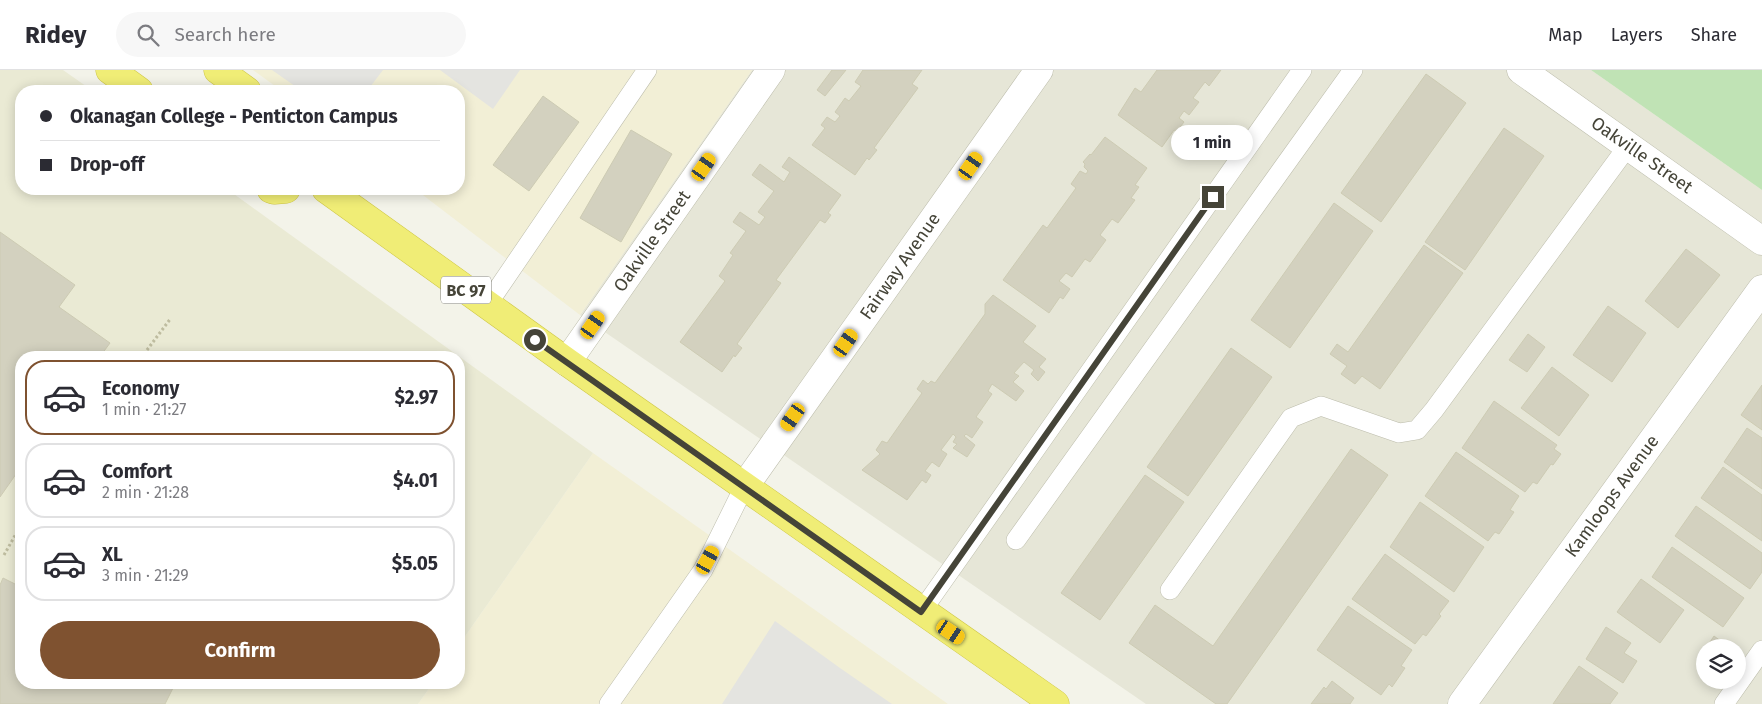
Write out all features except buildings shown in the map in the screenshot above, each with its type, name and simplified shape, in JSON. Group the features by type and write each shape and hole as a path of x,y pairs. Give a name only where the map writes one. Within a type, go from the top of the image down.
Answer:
{"highway":[{"path":"110,70 131,85"},
{"path":"218,70 239,85"},
{"name":"BC 97","path":"334,195 744,488 1055,704"}],"street":[{"name":"Oakville Street","path":"567,362 772,70"},
{"name":"Fairway Avenue","path":"744,488 1039,70"},
{"name":"Oakville Street","path":"1521,70 1762,241"},
{"name":"Kamloops Avenue","path":"1462,704 1762,289"}],"lane":[{"path":"488,305 646,70"},
{"path":"921,612 1302,70"},
{"path":"1016,540 1353,70"},
{"path":"1170,590 1291,418 1321,406 1399,433 1417,430 1434,410 1628,146"},
{"path":"609,704 703,570 744,488"},
{"path":"1724,704 1762,650"}],"path":[{"path":"146,351 171,318"},
{"path":"4,555 15,536"}],"shaded area":[{"path":"0,70 63,70 84,85 15,85 15,195 235,195 452,351 15,351 15,689 429,689 418,704 0,704"},
{"path":"253,70 752,70 580,315 423,195 465,195 465,85 274,85"},
{"path":"272,70 383,70 372,85 293,85"},
{"path":"440,70 520,70 493,109 465,88 465,85 460,85"},
{"path":"752,70 1591,70 1762,190 1762,704 1146,704 580,315"},
{"path":"465,361 593,453 465,636"},
{"path":"593,453 948,704 418,704 429,689 465,689 465,636"},
{"path":"775,621 840,668 892,704 722,704"}],"green space":[{"path":"1591,70 1762,70 1762,190"}],"route":[{"path":"535,340 921,612 1213,197"}]}
